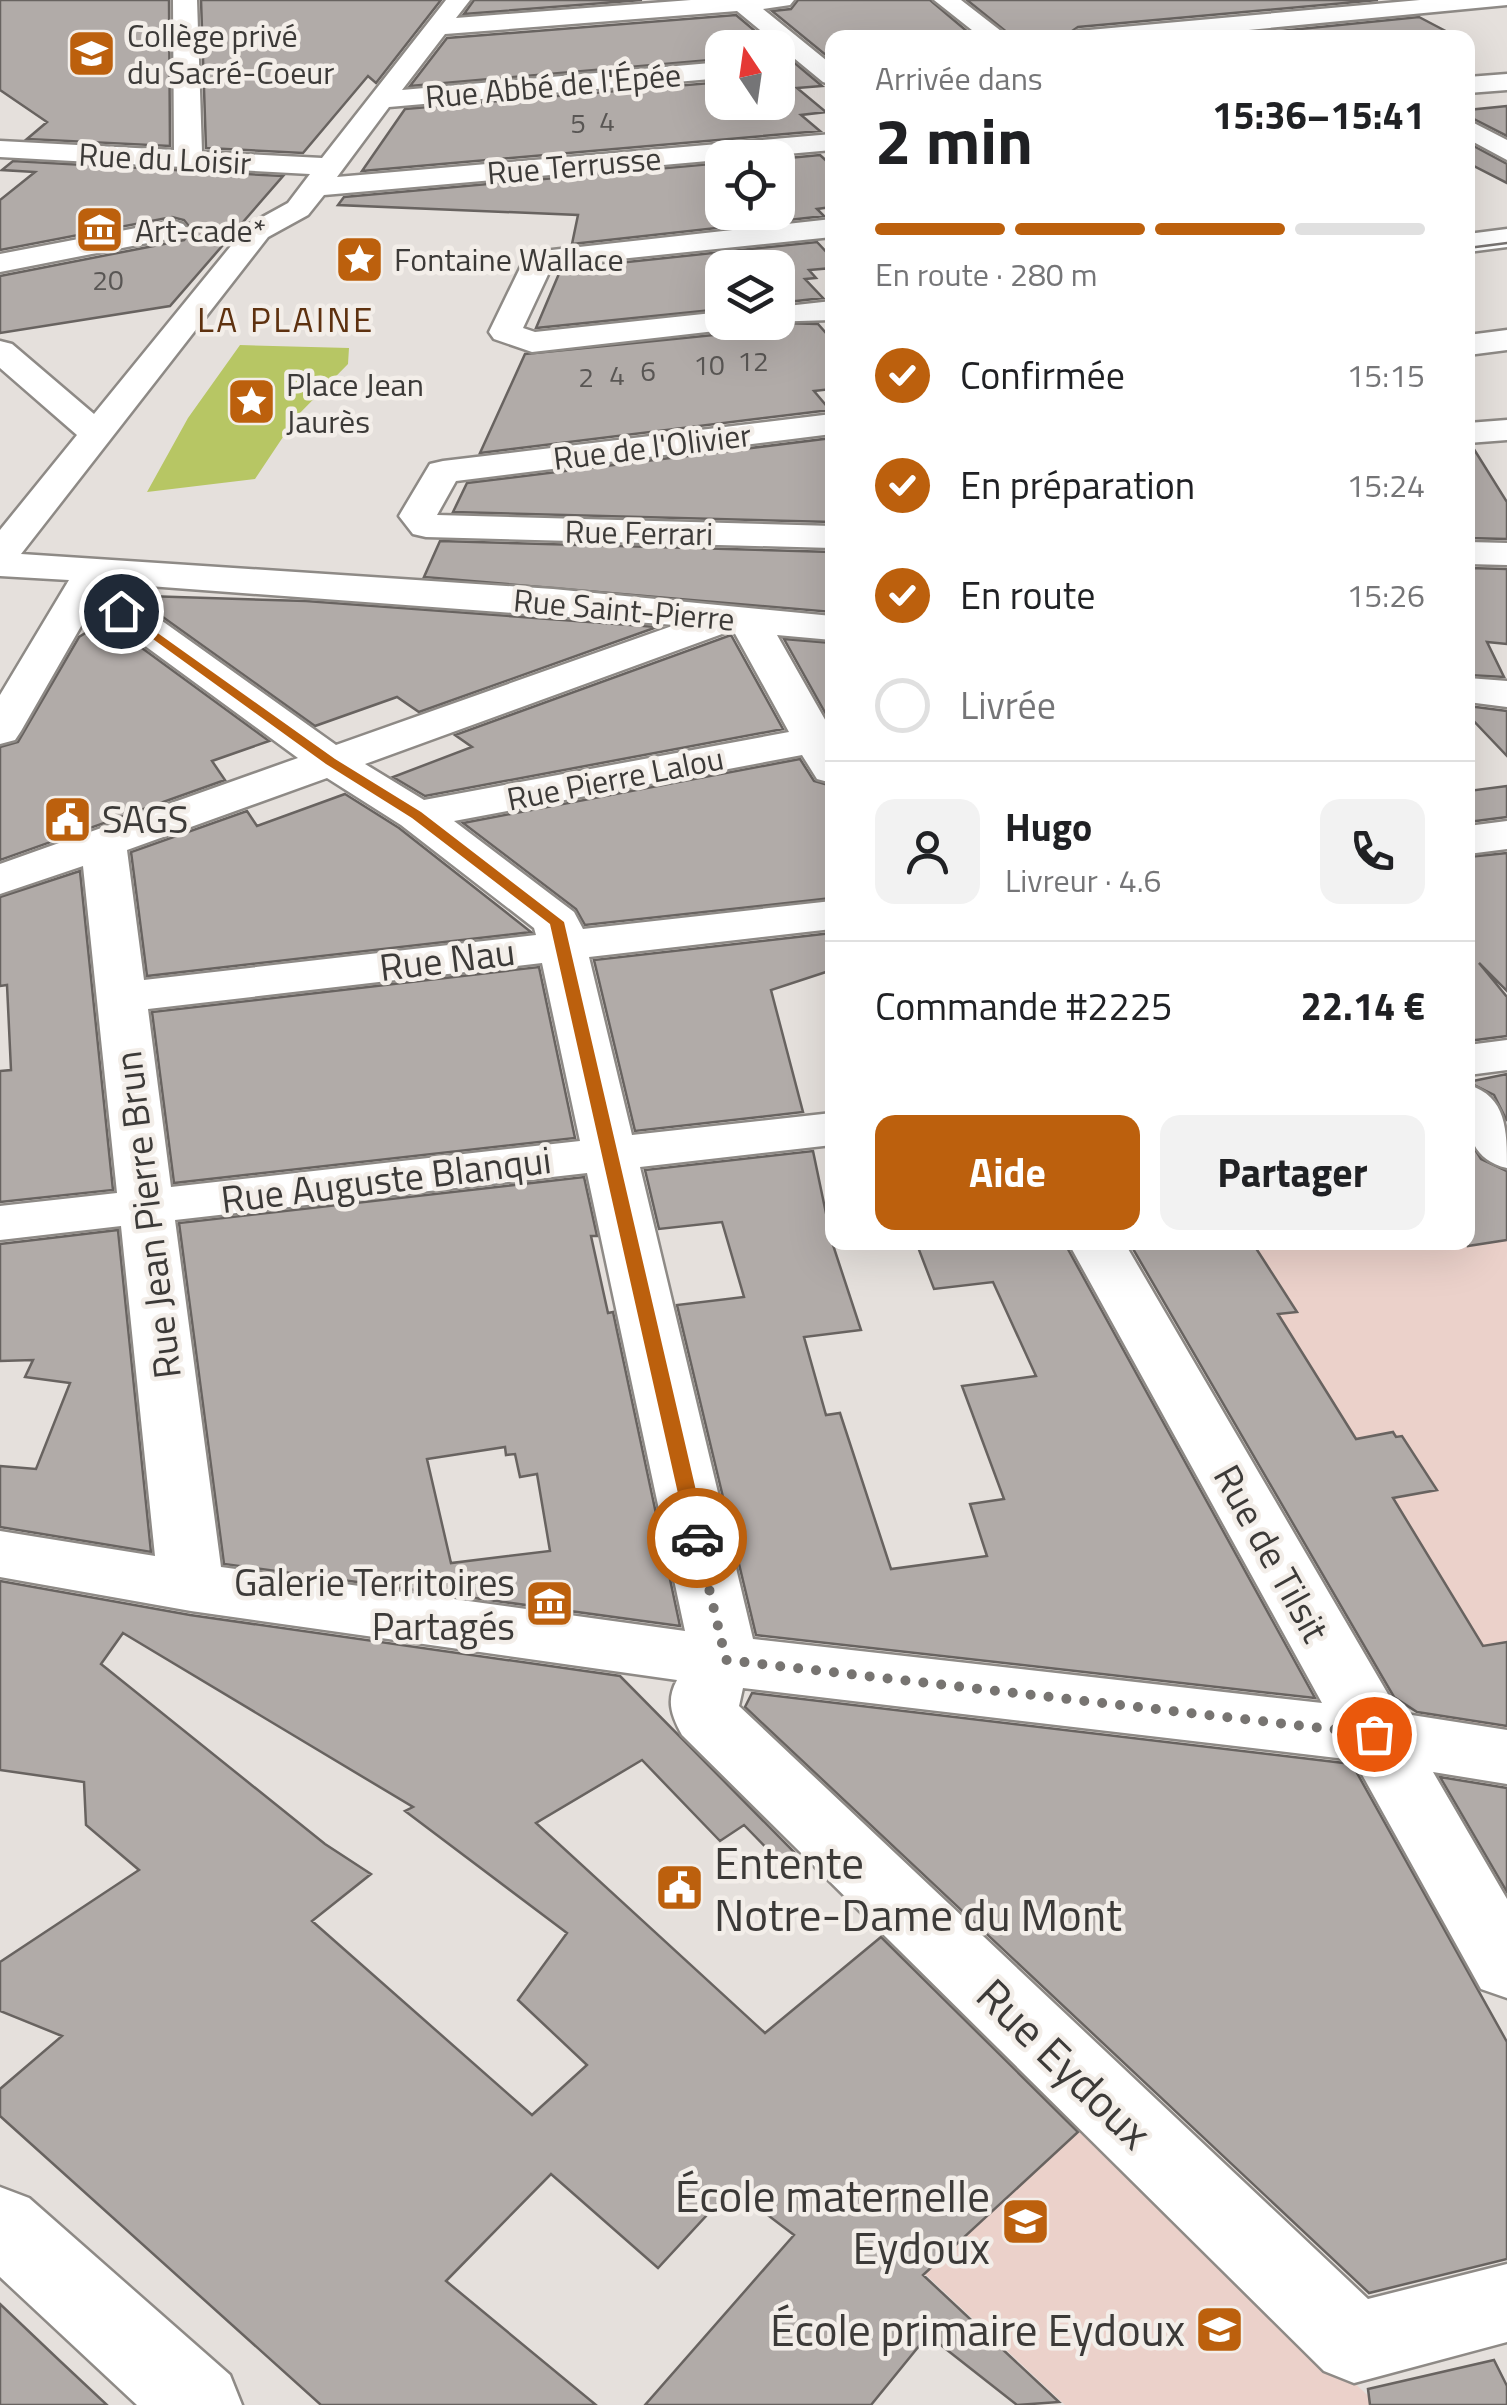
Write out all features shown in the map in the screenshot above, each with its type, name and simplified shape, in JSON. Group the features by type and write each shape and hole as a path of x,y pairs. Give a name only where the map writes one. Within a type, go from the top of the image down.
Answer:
{"street":[{"path":"184,0 188,160"},
{"path":"0,554 258,231 315,186 458,0"},
{"path":"437,27 782,0"},
{"path":"946,0 987,30"},
{"path":"1251,0 1300,30"},
{"path":"1164,30 1499,0"},
{"path":"1469,1 1507,21"},
{"path":"742,3 825,65"},
{"path":"795,65 825,66"},
{"name":"Rue Abbé de l'Épée","path":"383,100 705,71"},
{"path":"1475,84 1507,82"},
{"path":"559,84 586,114"},
{"path":"1475,132 1507,152"},
{"name":"Rue Terrusse","path":"315,186 618,151 825,142"},
{"name":"Rue du Loisir","path":"0,149 188,160 315,186"},
{"path":"1475,163 1507,160"},
{"path":"705,324 532,342 509,337 505,328 538,262 579,254 825,229"},
{"path":"0,262 172,230"},
{"path":"1475,242 1507,238"},
{"path":"795,314 825,311"},
{"path":"1475,344 1507,340"},
{"path":"0,351 96,434"},
{"name":"Rue de l'Olivier","path":"446,527 426,526 418,516 437,476 472,468 825,425"},
{"path":"795,429 825,433"},
{"path":"1475,432 1507,430"},
{"name":"Rue Ferrari","path":"446,527 825,537"},
{"path":"1475,553 1507,554"},
{"path":"0,564 91,578 330,762 417,815 557,922 726,1660"},
{"path":"0,731 91,578"},
{"name":"Rue Saint-Pierre","path":"91,578 416,593 825,627"},
{"path":"0,880 740,619 823,756"},
{"path":"1475,691 1507,694"},
{"name":"Rue Pierre Lalou","path":"417,815 823,756"},
{"path":"1475,839 1507,836"},
{"name":"Rue Jean Pierre Brun","path":"103,843 191,1587"},
{"name":"Rue Nau","path":"122,997 825,916"},
{"path":"1475,1059 1507,1055"},
{"path":"1475,1110 1507,1152"},
{"name":"Rue Auguste Blanqui","path":"0,1223 825,1130"},
{"name":"Rue de Tilsit","path":"1101,1250 1507,1967"},
{"path":"0,1554 191,1587 726,1660 1374,1734 1507,1756"},
{"name":"Rue Eydoux","path":"726,1660 704,1693 706,1716 1354,2344 1507,2303"},
{"path":"0,2224 199,2405"}],"shaded area":[{"path":"1475,1144 1507,1187 1507,1730 1420,1714 1390,1694 1289,1516 1266,1463 1258,1464 1188,1330 1136,1250 1475,1250"},
{"name":"École maternelle Eydoux","path":"993,2044 1378,2405 1065,2405 834,2189"}],"green space":[{"path":"240,345 349,348 348,364 297,416 255,479 147,492 188,418"}],"building":[{"path":"0,0 169,0 170,146 27,139 47,122 0,90"},
{"path":"201,0 441,0 376,83 368,76 303,153 206,148"},
{"path":"474,0 642,0 464,14"},
{"path":"798,0 930,0 966,30 825,30 825,54 772,11 791,9"},
{"path":"967,0 1378,0 1074,30 1004,30"},
{"path":"736,15 754,30 705,30 705,60 410,86 447,38"},
{"path":"1419,17 1444,30 1289,30"},
{"path":"795,63 822,86 797,88 825,112 801,115 820,131 362,171 405,109 705,83 705,120 795,120"},
{"path":"1507,106 1507,136 1475,120 1475,109"},
{"path":"1475,147 1507,164 1507,183 1475,167"},
{"path":"820,155 825,160 825,208 817,209 824,216 795,219 795,157"},
{"path":"13,161 283,176 170,306 0,333 0,276 184,240 192,230 184,220 172,217 0,250 0,200 35,172 2,170"},
{"path":"705,165 705,229 572,244 578,215 338,205 344,197"},
{"path":"817,242 825,251 825,269 809,270 816,278 805,279 823,298 795,301 795,250 741,250"},
{"path":"705,254 705,311 536,328 561,269"},
{"path":"795,323 818,324 825,332 825,390 814,391 825,404 825,411 480,453 525,354 705,336 705,340 795,340"},
{"path":"825,439 825,522 453,512 467,483"},
{"path":"1475,451 1507,502 1507,539 1475,538"},
{"path":"440,541 825,552 825,611 424,577"},
{"path":"1475,568 1507,569 1507,644 1487,642 1504,677 1475,675"},
{"path":"145,596 306,601 657,627 419,712 397,697 315,726 139,600"},
{"path":"105,621 269,741 212,761 225,780 0,860 0,747 18,742 79,637"},
{"path":"731,635 783,729 425,796 393,777 472,747 455,735"},
{"path":"784,639 825,642 825,712"},
{"path":"1475,707 1507,711 1507,756 1475,722"},
{"path":"800,759 814,781 825,784 825,899 585,925 576,909 463,823"},
{"path":"1507,786 1507,817 1475,821 1475,790"},
{"path":"345,794 399,828 531,932 147,976 131,852 247,811 257,826"},
{"path":"1507,853 1507,991 1479,963 1507,997 1507,1036 1475,1040 1475,856"},
{"path":"80,871 113,1190 0,1202 0,1071 11,1070 7,985 0,986 0,897"},
{"path":"825,934 825,972 771,990 803,1112 635,1131 594,960"},
{"path":"539,967 575,1138 174,1183 152,1012"},
{"path":"1507,1074 1507,1121 1494,1095 1475,1086 1475,1081"},
{"path":"1475,1149 1481,1159 1507,1171 1507,1240 1475,1245"},
{"path":"813,1151 825,1208 825,1250 835,1250 861,1330 804,1337 826,1415 840,1413 891,1569 987,1556 970,1504 1004,1499 962,1386 1036,1376 993,1282 934,1289 919,1250 1068,1250 1315,1698 756,1635 677,1305 744,1297 722,1222 659,1229 645,1170"},
{"path":"584,1177 597,1236 591,1236 608,1313 613,1312 680,1626 224,1564 179,1223","holes":["505,1447 506,1455 515,1454 520,1477 537,1474 550,1551 451,1563 427,1459"]},
{"path":"118,1230 151,1552 0,1527 0,1466 36,1469 70,1383 25,1377 33,1360 0,1361 0,1244"},
{"path":"1134,1250 1257,1250 1297,1312 1278,1314 1356,1439 1393,1432 1396,1437 1402,1436 1437,1490 1393,1498 1483,1646 1507,1642 1507,1726 1417,1712 1394,1697"},
{"path":"0,1581 190,1615 620,1676 798,1856 783,1865 744,1825 720,1841 642,1760 536,1823 765,2033 881,1937 1078,2132 923,2275 1059,2402 1017,2405 928,2335 871,2405 645,2405 794,2235 732,2188 658,2268 551,2174 446,2281 596,2405 321,2405 0,2116 0,2089 62,2036 0,2011 0,1962 139,1870 86,1825 84,1782 0,1770","holes":["123,1633 413,1807 405,1811 567,1933 518,2000 587,2065 532,2115 312,1921 371,1874 325,1844 101,1664"]},
{"path":"752,1693 1352,1764 1507,2042 1507,2259 1369,2293 745,1707"},
{"path":"1440,1777 1507,1788 1507,1892"},
{"path":"0,2304 60,2361 107,2405 0,2405"},
{"path":"1494,2360 1507,2386 1507,2405 1370,2405 1368,2389"}],"tram line":[{"path":"1475,247 1507,243"}],"way so far":[{"path":"697,1538 726,1660 1374,1734"}],"place":[{"name":"Collège privé du Sacré-Coeur","path":"92,53"},
{"name":"Art-cade*","path":"100,230"},
{"name":"Fontaine Wallace","path":"359,259"},
{"name":"Place Jean Jaurès","path":"251,402"},
{"name":"SAGS","path":"67,819"},
{"name":"Galerie Territoires Partagés","path":"550,1604"},
{"name":"Entente Notre-Dame du Mont","path":"679,1888"},
{"name":"École maternelle Eydoux","path":"1025,2221"},
{"name":"École primaire Eydoux","path":"1220,2329"}],"district":[{"name":"LA PLAINE","path":"286,319"}],"route":[{"path":"121,611 330,762 417,815 557,922 697,1538"}]}
